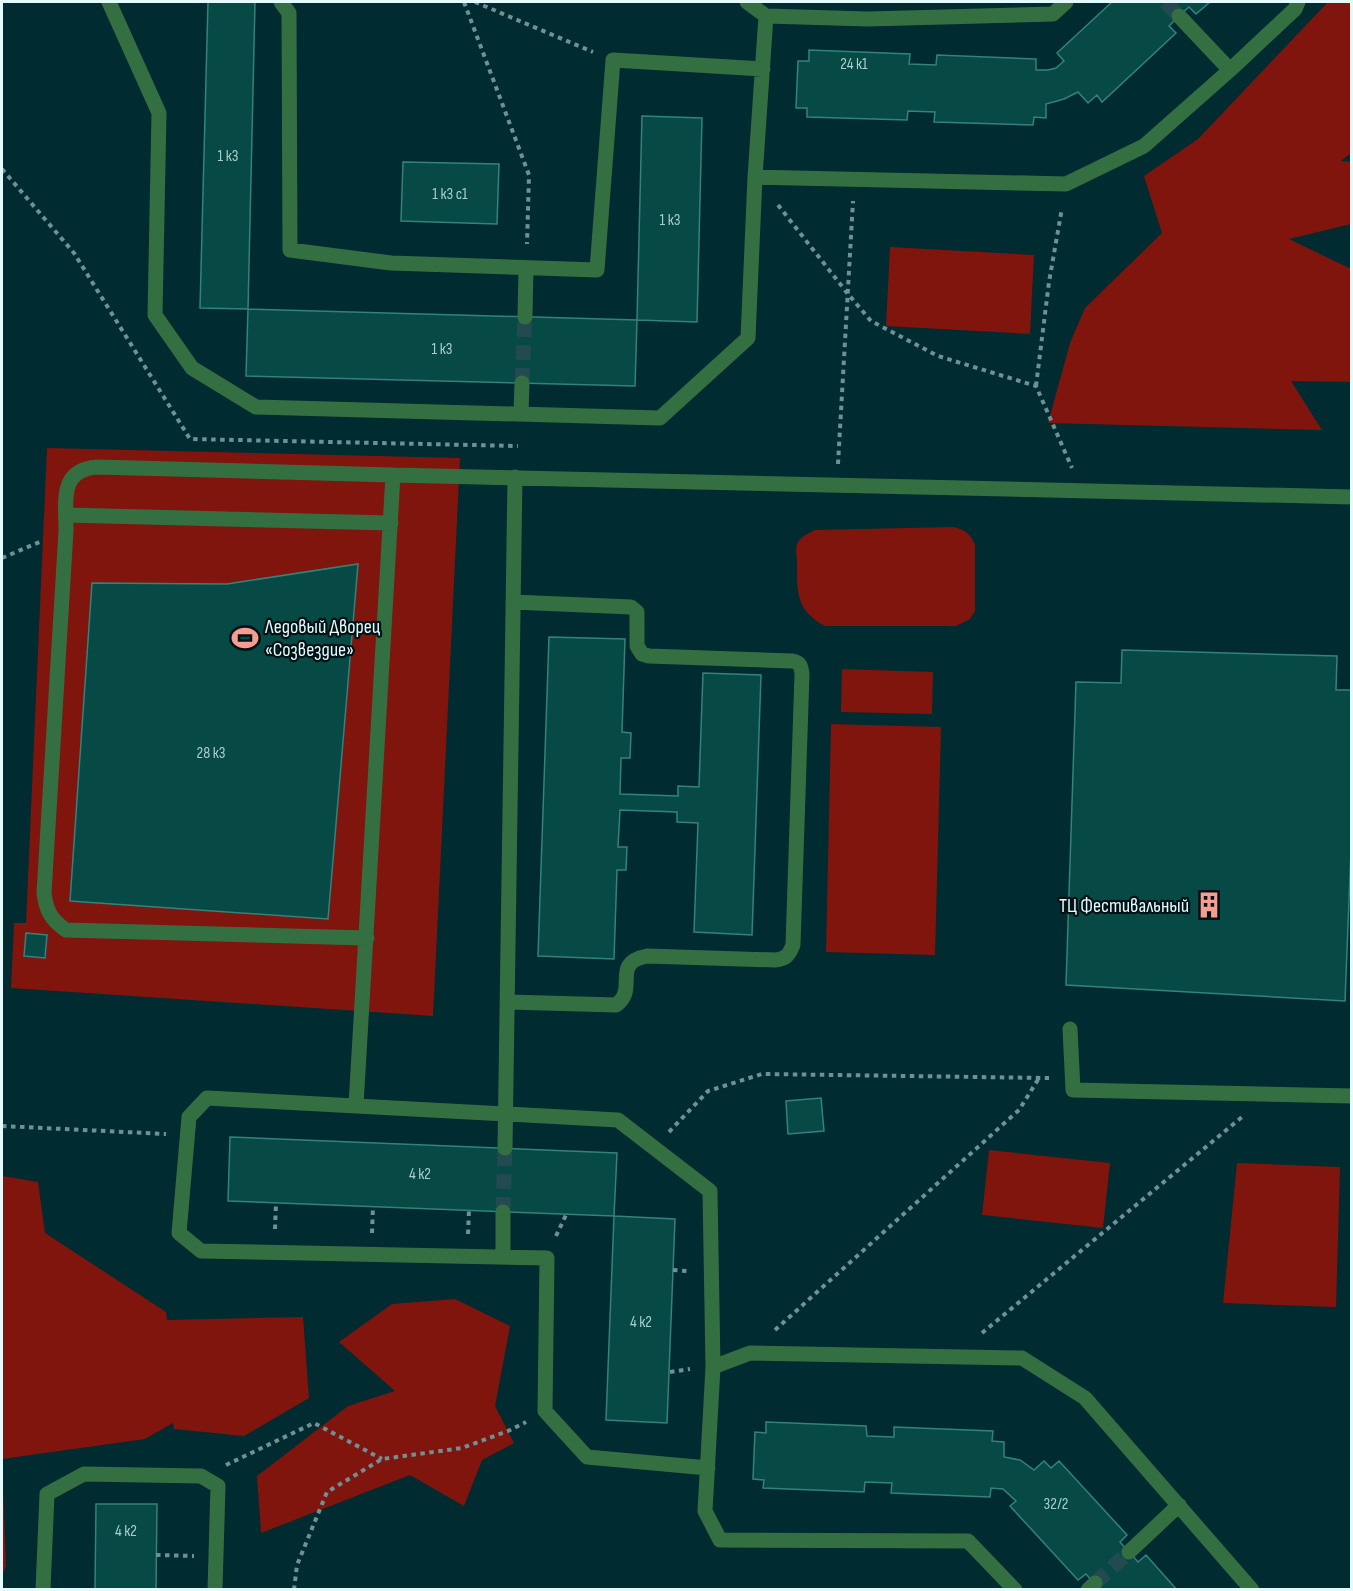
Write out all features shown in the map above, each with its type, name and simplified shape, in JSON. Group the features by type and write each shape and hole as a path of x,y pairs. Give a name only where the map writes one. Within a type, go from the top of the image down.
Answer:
{"lane":[{"path":"109,2 159,113 155,315 192,368 255,407 660,418 748,338 755,177 766,16"},
{"path":"281,2 289,13 290,250 391,263 597,270 613,60 763,69"},
{"path":"747,2 766,16 868,19 1053,14 1066,2"},
{"path":"755,177 1066,184 1144,146 1230,70 1295,9 1298,2"},
{"path":"1179,16 1230,70"},
{"path":"525,268 525,317"},
{"path":"521,414 522,383"},
{"path":"366,938 66,930 55,923 46,909 44,893 67,487 71,478 84,468 1352,497"},
{"path":"356,1105 393,475"},
{"path":"505,1148 515,477"},
{"path":"66,515 391,523"},
{"path":"507,1002 616,1005 622,1001 626,992 626,971 635,958 648,956 775,960 789,955 793,945 802,674 801,667 797,662 792,661 642,654 637,646 637,612 631,607 513,602"},
{"path":"1070,1029 1073,1090 1352,1096"},
{"path":"708,1468 587,1457 545,1412 547,1258 201,1251 179,1233 189,1117 207,1098 618,1120 710,1191 713,1367 708,1468 705,1511 720,1540 968,1541 1015,1590"},
{"path":"503,1212 503,1257"},
{"path":"713,1367 750,1353 1022,1358 1084,1398 1252,1590"},
{"path":"43,1590 46,1494 84,1474 201,1476 218,1486 215,1590"},
{"path":"1129,1552 1179,1505"}],"path":[{"path":"464,2 530,175 525,268"},
{"path":"475,2 613,60"},
{"path":"755,177 871,321 938,356 1036,386"},
{"path":"837,485 854,179"},
{"path":"1066,184 1049,282 1036,386 1083,491"},
{"path":"515,477 521,414"},
{"path":"2,558 66,531"},
{"path":"654,1148 708,1091 762,1074 1072,1079"},
{"path":"750,1353 1019,1110 1039,1078"},
{"path":"954,1356 1270,1094"},
{"path":"2,1126 188,1135"},
{"path":"201,1476 314,1423 382,1459"},
{"path":"294,1590 297,1565 327,1492 382,1459 462,1448 508,1431"},
{"path":"156,1555 216,1556"}],"shaded area":[{"path":"1328,2 1351,2 1351,153 1341,161 1351,162 1351,224 1289,239 1351,269 1351,382 1291,381 1322,430 1048,423 1070,343 1085,308 1162,233 1144,176 1198,139"},
{"path":"890,247 1034,255 1030,334 886,326"},
{"name":"Ледовый Дворец «Созвездие»","path":"47,448 460,458 433,1016 11,988 14,923 26,923"},
{"path":"954,527 967,533 975,545 975,611 970,619 956,626 825,626 808,614 803,607 798,592 796,548 800,539 810,532 815,530"},
{"path":"842,669 933,672 932,714 841,712"},
{"path":"831,724 941,727 935,955 826,952"},
{"path":"989,1150 1110,1163 1103,1228 982,1215"},
{"path":"1237,1163 1340,1167 1336,1307 1223,1303"},
{"path":"2,1176 38,1182 45,1233 166,1312 167,1320 303,1317 309,1398 244,1436 174,1429 173,1423 145,1439 2,1459"},
{"path":"455,1299 510,1326 495,1406 514,1443 482,1460 464,1506 410,1475 261,1533 257,1476 348,1406 395,1391 339,1342 392,1304"},
{"path":"2,1459 6,1566 2,1576"}],"building":[{"path":"208,2 255,2 248,309 200,308"},
{"path":"1112,2 1210,2 1196,14 1189,7 1179,16 1169,26 1176,33 1102,102 1097,95 1088,103 1078,92 1046,104 1046,118 1034,117 1033,125 934,122 935,112 908,111 907,120 807,117 807,108 796,108 798,61 809,61 809,50 910,54 909,64 936,65 937,55 1036,59 1036,70 1048,70 1056,68 1064,61 1057,53"},
{"path":"642,116 702,118 697,322 637,320"},
{"path":"403,162 499,164 497,224 401,221"},
{"path":"248,309 637,320 635,386 246,376"},
{"path":"358,564 328,919 70,901 92,583 227,584"},
{"path":"549,637 625,639 622,732 631,733 630,758 621,758 620,794 678,796 678,786 699,787 703,673 761,675 752,935 694,932 698,823 677,822 677,812 620,810 618,847 627,847 626,870 617,870 614,959 538,956"},
{"name":"ТЦ Фестивальный","path":"1122,650 1337,656 1336,690 1352,690 1352,824 1345,1001 1066,985 1076,682 1121,683"},
{"path":"26,933 47,935 45,958 24,956"},
{"path":"821,1098 824,1131 788,1134 786,1101"},
{"path":"230,1137 617,1153 614,1216 228,1201"},
{"path":"614,1216 675,1219 667,1423 606,1420"},
{"path":"766,1422 866,1426 867,1436 894,1437 894,1427 993,1431 992,1441 1004,1442 1004,1457 1020,1460 1034,1470 1044,1461 1051,1468 1059,1461 1127,1535 1120,1542 1138,1562 1146,1555 1177,1590 1100,1590 1086,1574 1078,1580 1010,1506 1016,1501 1003,1489 991,1488 990,1497 891,1493 892,1483 865,1482 864,1492 763,1488 764,1480 753,1479 755,1432 766,1433"},
{"path":"96,1504 157,1504 156,1590 95,1590"}],"tunnel":[{"path":"1165,2 1179,16"},
{"path":"522,383 525,317"},
{"path":"503,1212 505,1148"},
{"path":"1095,1583 1129,1552"}],"place":[{"name":"Ледовый Дворец «Созвездие»","path":"245,638"},
{"name":"ТЦ Фестивальный","path":"1209,905"}]}
